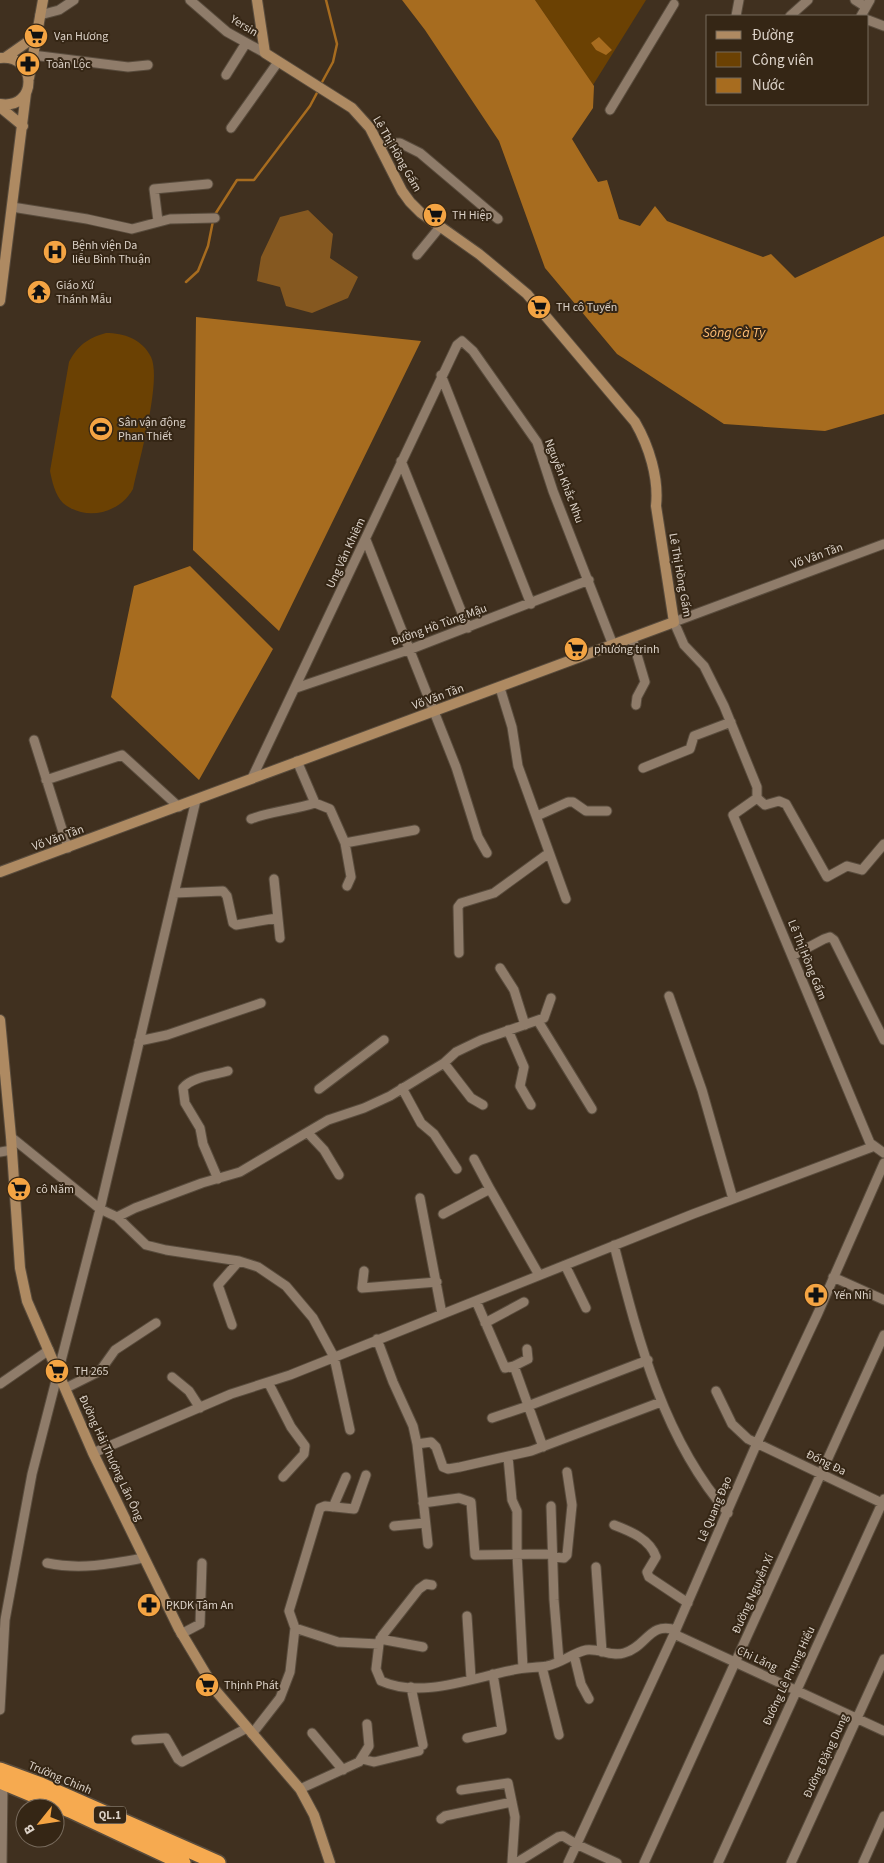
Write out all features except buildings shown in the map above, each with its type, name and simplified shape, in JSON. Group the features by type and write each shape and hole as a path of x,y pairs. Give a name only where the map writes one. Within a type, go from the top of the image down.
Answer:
{"highway":[{"name":"Trường Chinh","path":"1,1778 166,1859 183,1863"},
{"name":"Trường Chinh","path":"1,1778 41,1785 218,1863"}],"street":[{"path":"0,301 26,93 43,0"},
{"path":"40,15 59,10 74,0"},
{"name":"Yersin","path":"190,0 227,32 265,53"},
{"path":"257,0 265,53"},
{"path":"736,15 739,0"},
{"path":"791,15 808,0"},
{"path":"855,0 868,4 862,15"},
{"path":"610,110 674,4"},
{"path":"869,20 884,26"},
{"path":"3,58 36,36"},
{"path":"226,75 246,43"},
{"name":"Lê Thị Hồng Gấm","path":"265,53 308,82 352,108 362,118 378,143 402,191 421,214 480,254 527,294 635,422 646,446 655,478 656,506 674,622 684,645 704,666 731,722 757,787 758,798 734,815 872,1147"},
{"path":"32,55 128,67 148,65"},
{"path":"3,58 21,64 29,78"},
{"path":"231,128 278,62"},
{"path":"0,106 16,103 26,93"},
{"path":"0,106 23,126"},
{"path":"378,143 400,143 420,153 498,218"},
{"path":"158,221 154,189 208,184"},
{"path":"12,207 87,219 132,229 170,219 216,218"},
{"path":"417,256 440,227"},
{"name":"Ung Văn Khiêm","path":"253,776 366,540 441,375 457,344 462,342"},
{"name":"Nguyễn Khắc Nhu","path":"462,342 473,351 533,436 552,491 614,645"},
{"path":"441,375 531,604"},
{"path":"401,461 468,628"},
{"path":"366,540 411,649 456,768 478,837 487,853"},
{"name":"Võ Văn Tần","path":"0,872 196,800 253,776 500,688 884,544"},
{"name":"Đường Hồ Tùng Mậu","path":"296,688 468,628 589,580"},
{"path":"632,638 645,682 637,697 636,705"},
{"path":"500,688 512,727 518,766 566,899"},
{"path":"643,768 690,749 694,736 731,722"},
{"path":"34,740 68,848"},
{"path":"46,780 122,755 178,806"},
{"path":"297,761 315,803"},
{"path":"758,798 765,805 779,801 786,804 827,877 848,866 862,870 884,844"},
{"path":"0,1710 4,1626 15,1557 42,1429 59,1372 100,1209 196,800"},
{"path":"537,816 568,802 573,802 586,811 607,811"},
{"path":"251,819 266,813 291,810 315,803 330,809 345,843 351,877 347,886"},
{"path":"345,843 415,830"},
{"path":"459,953 458,907 461,903 494,893 549,853"},
{"path":"274,879 280,938"},
{"path":"174,893 223,891 227,896 233,923 236,925 277,918"},
{"path":"792,956 824,939 830,937 834,940 884,1040"},
{"path":"500,968 517,998 525,1025"},
{"path":"669,996 702,1090 733,1199"},
{"path":"117,1217 135,1208 240,1172 328,1120 370,1106 444,1063 456,1052 508,1030 544,1018 551,998"},
{"path":"139,1041 167,1035 261,1003"},
{"name":"Đường Hải Thượng Lãn Ông","path":"0,1020 4,1109 11,1137 23,1287 93,1453 181,1634 216,1691 300,1789 310,1807 330,1863"},
{"path":"538,1021 592,1109"},
{"path":"508,1030 524,1066 520,1086 531,1105"},
{"path":"319,1089 384,1040"},
{"path":"444,1063 472,1098 483,1105"},
{"path":"218,1179 203,1144 200,1128 185,1103 183,1088 186,1084 228,1071"},
{"path":"402,1088 421,1123 434,1134 457,1169"},
{"path":"308,1133 324,1150 339,1175"},
{"path":"11,1137 100,1209 117,1217 143,1242 152,1247 239,1261 258,1267 291,1291 313,1318 334,1357 350,1430"},
{"path":"93,1453 200,1408 733,1199 872,1147 884,1154"},
{"path":"0,1152 12,1150"},
{"path":"474,1160 539,1275"},
{"name":"Lê Quang Đạo","path":"568,1863 675,1632 757,1443 884,1163"},
{"path":"443,1214 490,1189"},
{"path":"420,1198 442,1314"},
{"path":"614,1245 661,1402 702,1478 728,1513"},
{"path":"232,1325 218,1286 239,1261"},
{"path":"565,1265 586,1308"},
{"path":"364,1271 362,1288 437,1282"},
{"path":"833,1277 884,1300"},
{"path":"476,1300 506,1368 528,1359 527,1349"},
{"path":"485,1323 524,1302"},
{"path":"66,1388 100,1371 114,1350 156,1323"},
{"name":"Đường Nguyễn Xí","path":"644,1863 884,1335"},
{"path":"377,1340 393,1382 414,1426 418,1444 428,1544"},
{"path":"0,1384 49,1350"},
{"path":"492,1418 648,1360"},
{"path":"514,1366 543,1447"},
{"path":"172,1377 189,1391 200,1408"},
{"path":"268,1382 290,1427 305,1446 304,1454 283,1477"},
{"name":"Đống Đa","path":"716,1391 732,1424 740,1433 821,1475 883,1502"},
{"path":"418,1444 428,1441 434,1443 445,1468 508,1457 543,1447 661,1402"},
{"path":"508,1457 512,1500 517,1511 517,1554 523,1668"},
{"path":"423,1503 459,1498 468,1499 473,1506 475,1555 553,1555 564,1558 567,1555 572,1505 567,1472"},
{"path":"136,1740 166,1738 178,1759 182,1762 250,1731 270,1713 287,1682 293,1662 292,1646 295,1628 290,1617 290,1608 320,1508 324,1506 354,1509 366,1475"},
{"path":"333,1507 346,1477"},
{"name":"Đường Lê Phụng Hiểu","path":"718,1863 883,1502"},
{"path":"551,1506 554,1600 559,1661"},
{"path":"394,1526 425,1523"},
{"path":"614,1525 630,1530 647,1544 656,1557 646,1572 649,1577 688,1603"},
{"path":"47,1563 82,1567 144,1558"},
{"path":"181,1634 200,1624 202,1564"},
{"path":"596,1567 602,1652"},
{"path":"432,1585 426,1584 419,1589 380,1642 376,1670 378,1678 387,1683 420,1688 523,1668 542,1667 588,1650 625,1653 638,1647 654,1630 665,1626 675,1632"},
{"path":"467,1616 471,1678"},
{"path":"295,1628 338,1642 380,1642 424,1648"},
{"name":"Chi Lăng","path":"675,1632 736,1663 884,1731"},
{"path":"574,1655 581,1684 589,1699"},
{"name":"Đường Đặng Dung","path":"791,1863 884,1659"},
{"path":"542,1667 559,1735"},
{"path":"467,1738 502,1730 493,1674"},
{"path":"362,1758 374,1762 421,1748 411,1687"},
{"path":"300,1789 343,1770 362,1758 369,1746 367,1724"},
{"path":"312,1733 343,1770"},
{"path":"1,1778 2,1863"},
{"path":"461,1790 508,1783 515,1823 512,1863"},
{"path":"441,1819 445,1816 512,1802"},
{"path":"863,1863 884,1816"},
{"name":"Đường Hải Thượng Lãn Ông","path":"319,1831 322,1863"},
{"path":"516,1863 558,1837 563,1836 617,1863"}],"green space":[{"path":"535,0 646,0 593,85"},
{"name":"Sân vận động Phan Thiết","path":"106,333 132,338 138,341 147,351 154,368 152,401 133,489 120,504 111,509 102,512 82,512 72,509 60,500 54,488 50,471 69,362 84,343"}],"shaded area":[{"path":"308,210 333,234 330,258 358,277 348,298 312,313 286,306 280,287 257,281 261,257 280,217"}],"water":[{"name":"Sông Cà Ty","path":"402,0 535,0 594,86 593,108 572,139 598,182 607,180 619,219 640,226 655,206 667,221 763,257 771,254 795,278 884,236 884,414 825,431 724,424 617,354 545,268 499,141 425,30"},
{"path":"599,37 612,50 606,55 596,50 591,43"},
{"path":"196,317 421,341 279,631 193,550"},
{"path":"190,566 273,649 199,780 111,697 134,586"}],"waterway":[{"path":"321,84 333,62 337,44 326,0"},
{"path":"186,282 198,271 208,246 214,216 237,180 254,180 310,106 319,89"}],"place":[{"name":"Vạn Hương","path":"36,36"},
{"name":"Toàn Lộc","path":"28,64"},
{"name":"TH Hiệp","path":"435,215"},
{"name":"Bệnh viện Da liễu Bình Thuận","path":"55,252"},
{"name":"Giáo Xứ Thánh Mẫu","path":"39,292"},
{"name":"TH cô Tuyến","path":"539,307"},
{"name":"Sân vận động Phan Thiết","path":"101,429"},
{"name":"phương trinh","path":"576,649"},
{"name":"cô Năm","path":"19,1189"},
{"name":"Yến Nhi","path":"816,1295"},
{"name":"TH 265","path":"57,1371"},
{"name":"PKDK Tâm An","path":"149,1605"},
{"name":"Thịnh Phát","path":"207,1685"}]}
